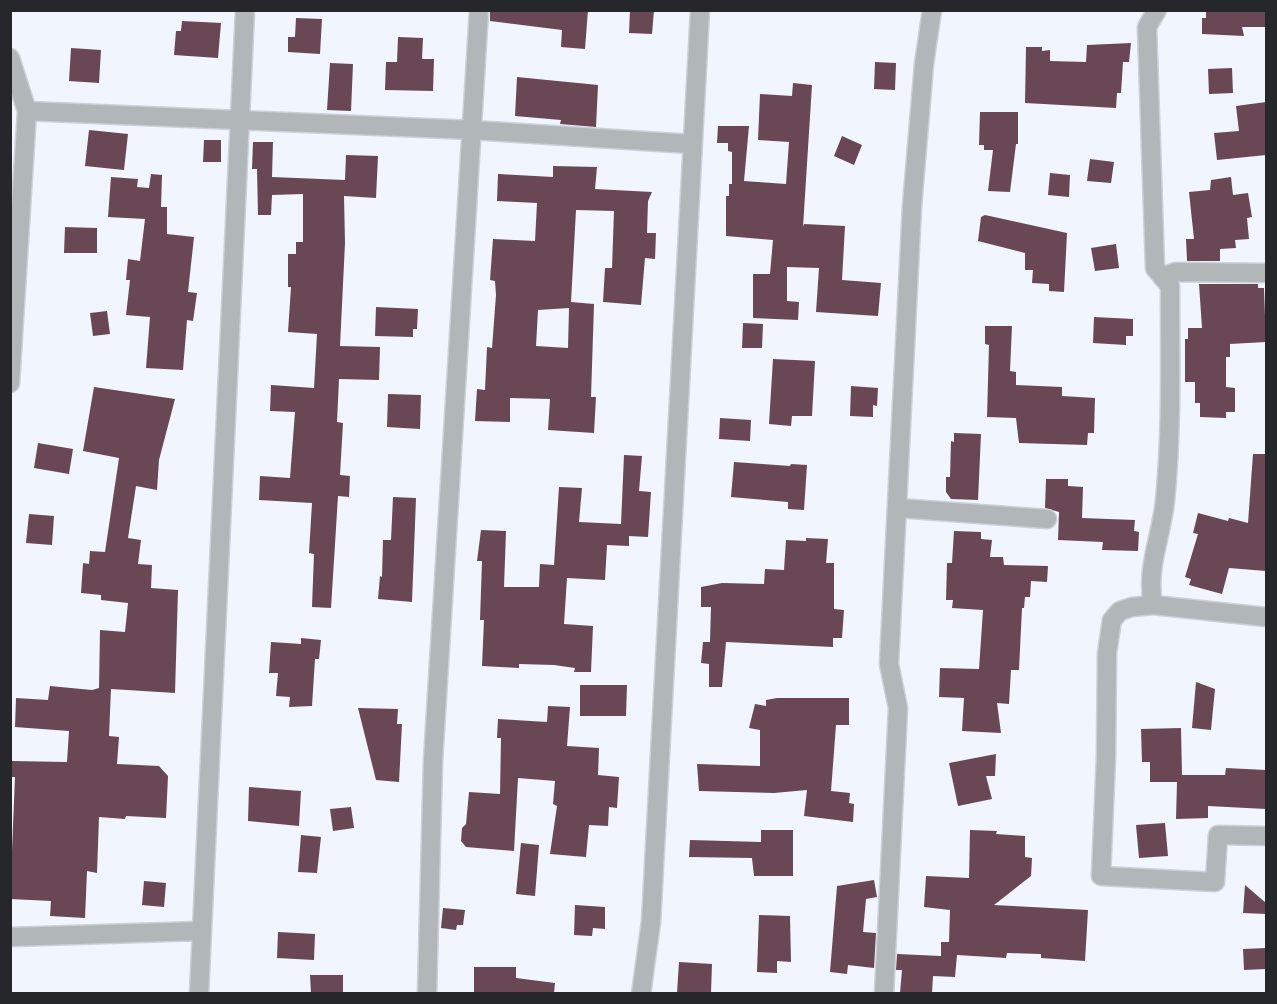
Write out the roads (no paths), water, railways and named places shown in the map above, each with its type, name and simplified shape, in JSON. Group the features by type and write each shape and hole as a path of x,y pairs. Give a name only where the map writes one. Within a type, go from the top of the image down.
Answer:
{"street":[{"path":"199,993 200,931 245,10"},
{"path":"427,993 433,761 479,10"},
{"path":"641,993 651,922 700,10"},
{"path":"884,993 898,708 889,664 912,206 924,64 932,10"},
{"path":"1153,605 1150,578 1164,503 1169,399 1170,286 1155,268 1147,27 1157,10"},
{"path":"10,59 27,111 14,268 10,383"},
{"path":"27,111 472,130 691,144"},
{"path":"1162,277 1176,272 1266,273"},
{"path":"898,508 1047,519"},
{"path":"1266,617 1153,605 1120,611 1112,620 1108,633 1101,876 1215,882 1218,835 1266,836"},
{"path":"10,937 200,931"}]}
